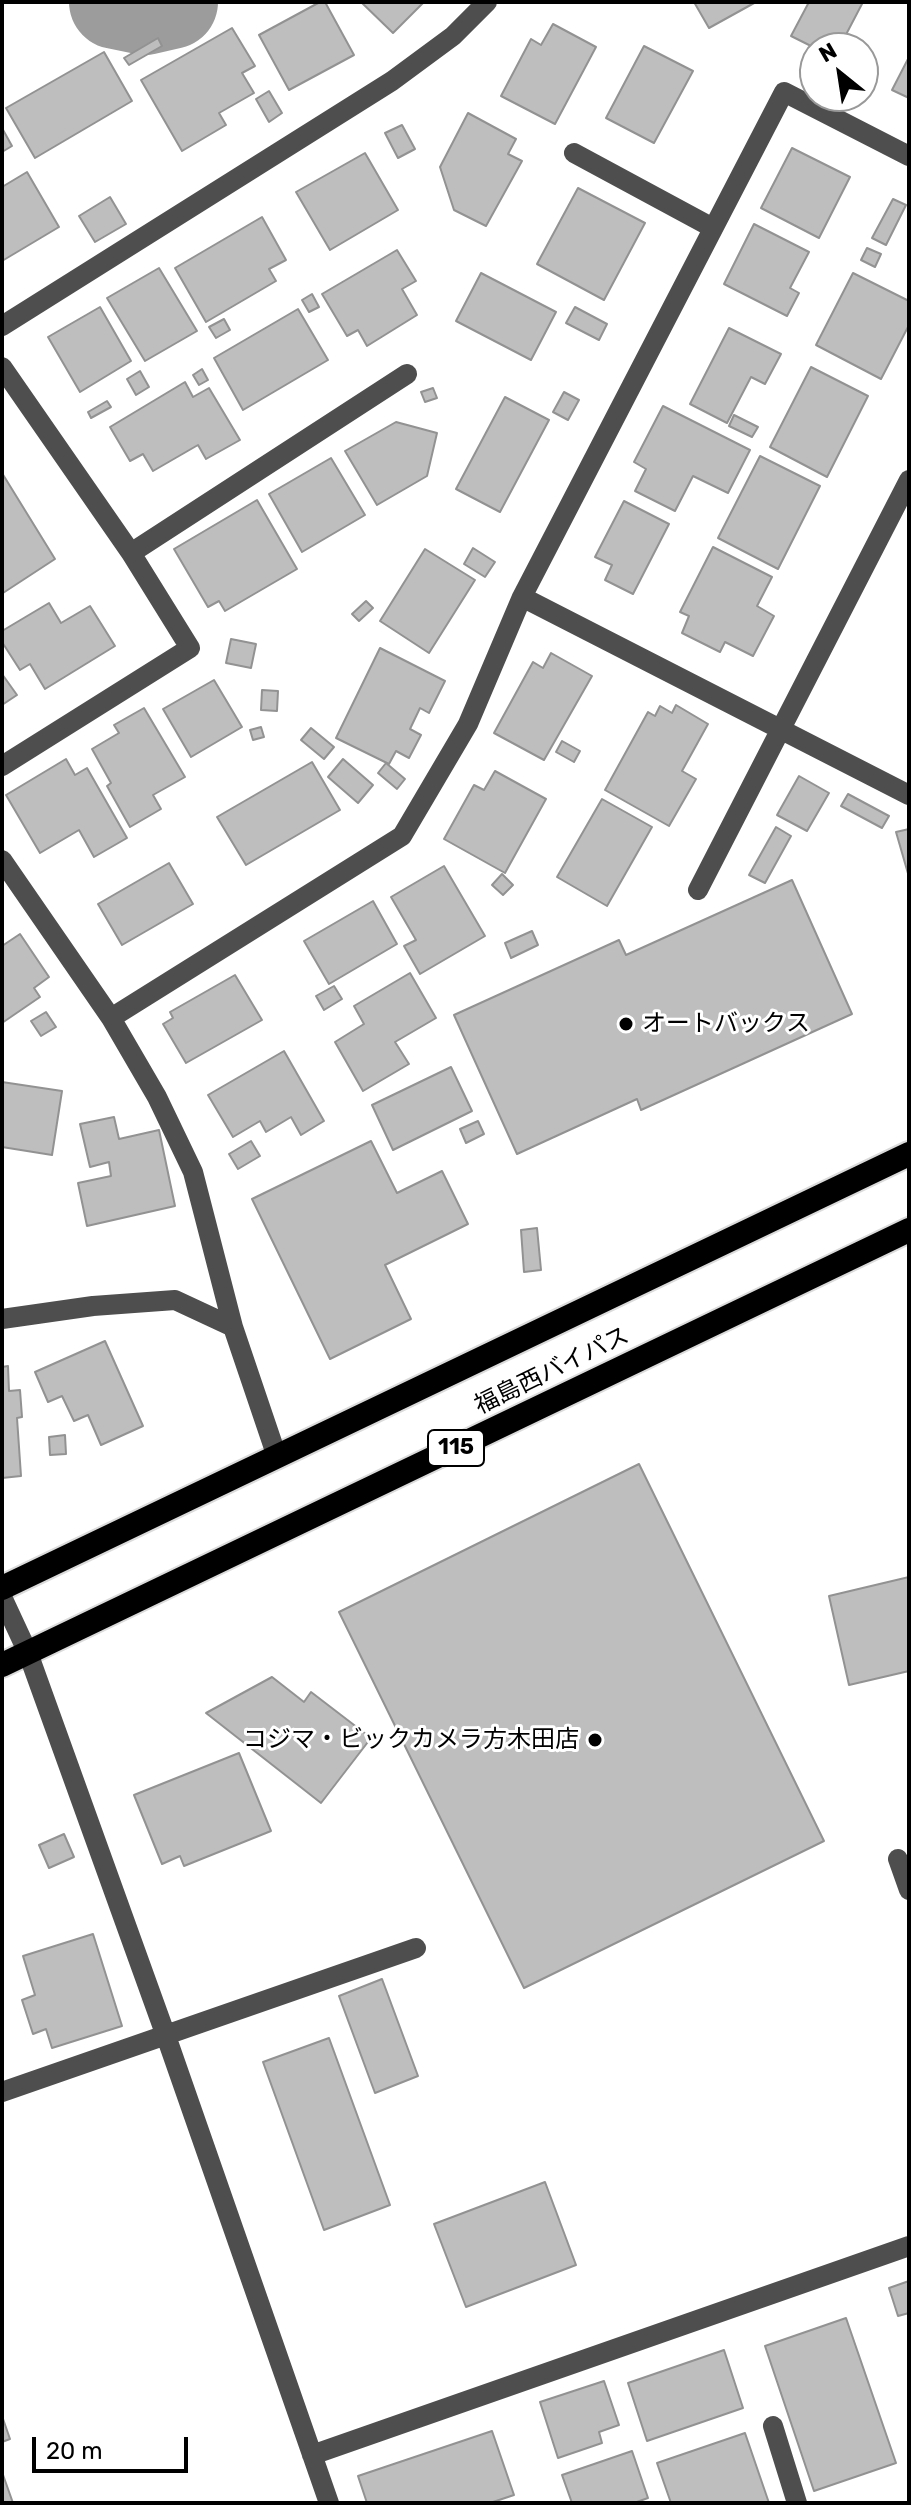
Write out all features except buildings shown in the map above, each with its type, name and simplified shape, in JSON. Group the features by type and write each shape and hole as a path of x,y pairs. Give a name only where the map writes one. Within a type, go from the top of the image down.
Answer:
{"highway":[{"name":"福島西バイパス","path":"2,1588 909,1154"},
{"name":"福島西バイパス","path":"2,1665 909,1230"}],"street":[{"path":"2,326 392,81 453,36 487,2"},
{"path":"111,1018 402,836 468,724 522,597 784,92 909,156"},
{"path":"574,153 713,228"},
{"path":"2,367 131,553 190,648 2,766"},
{"path":"131,553 407,374"},
{"path":"698,890 909,480"},
{"path":"522,597 909,795"},
{"path":"2,860 111,1018 157,1097 193,1172 233,1327 277,1457"},
{"path":"2,1319 93,1306 175,1300 233,1327"},
{"path":"2,1597 28,1653 329,2503"},
{"path":"898,1859 909,1890"},
{"path":"2,2092 416,1948"},
{"path":"312,2455 909,2246"},
{"path":"773,2426 797,2503"}],"waterway":[{"path":"116,2 145,8 171,2"}],"place":[{"name":"オートバックス","path":"626,1024"},
{"name":"コジマ・ビックカメラ方木田店","path":"595,1740"}]}
